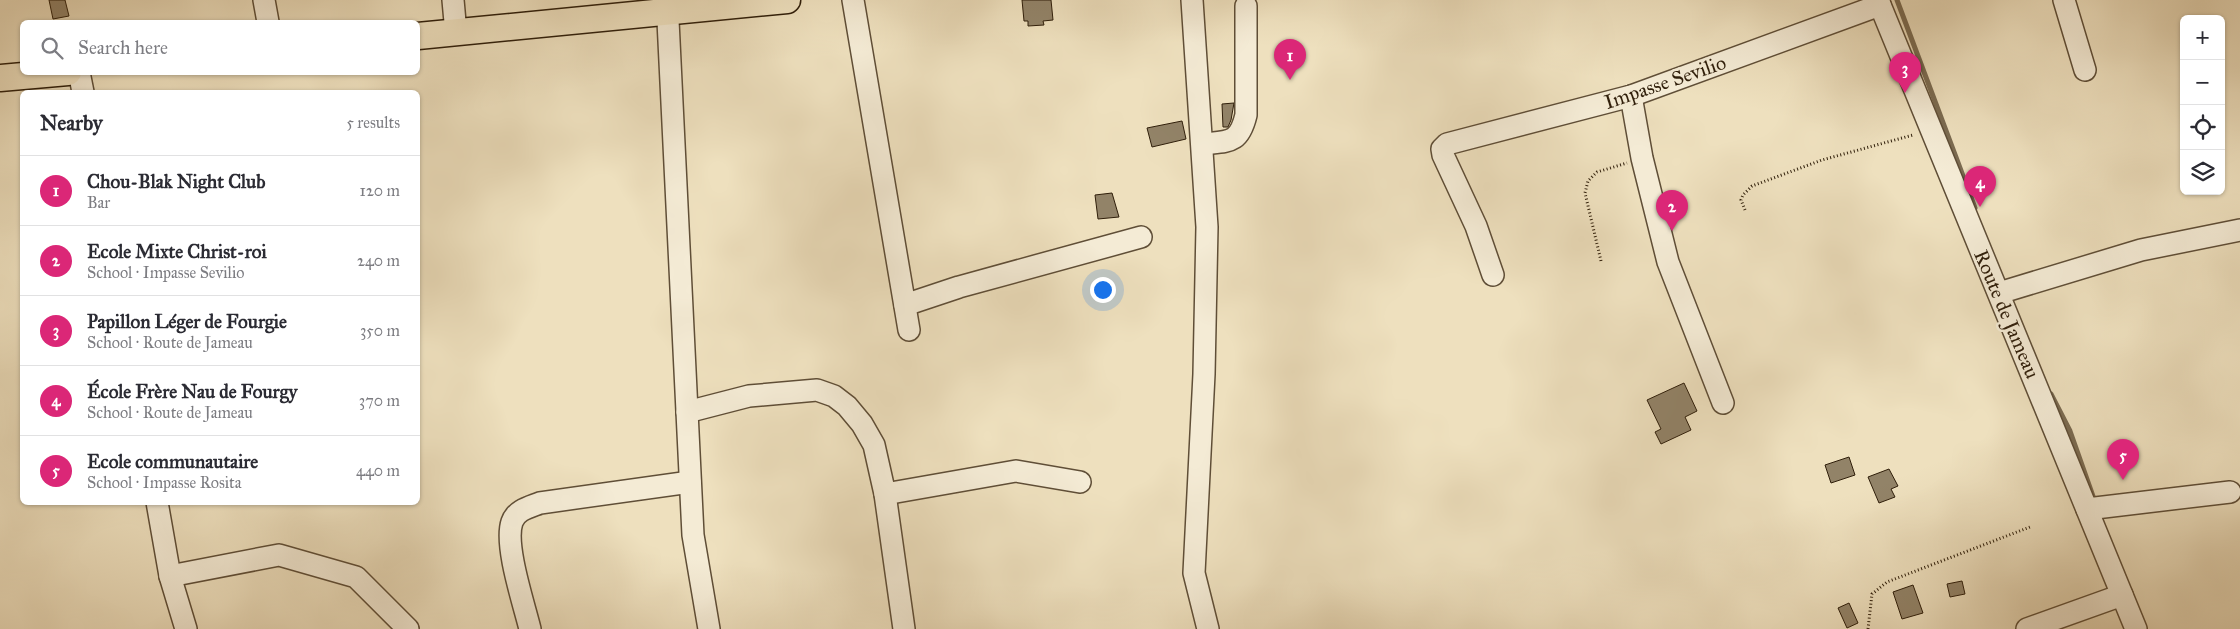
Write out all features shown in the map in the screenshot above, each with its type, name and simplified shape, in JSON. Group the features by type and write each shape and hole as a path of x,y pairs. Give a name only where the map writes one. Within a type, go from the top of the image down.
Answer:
{"main road":[{"path":"420,36 667,6 787,0"},
{"path":"0,78 34,75"}],"street":[{"path":"264,0 268,20"},
{"path":"453,0 456,33"},
{"path":"852,0 909,330"},
{"path":"1192,0 1207,227 1204,374 1194,573 1208,629"},
{"path":"2064,0 2085,70"},
{"name":"Impasse Sevilio","path":"1493,274 1476,226 1443,155 1442,149 1447,144 1632,96 1879,3"},
{"name":"Route de Jameau","path":"1879,3 2136,629"},
{"path":"667,6 693,535 709,629"},
{"path":"1203,144 1230,141 1242,131 1246,115 1246,6"},
{"path":"80,75 83,90"},
{"path":"1632,96 1642,158 1677,290 1723,403"},
{"path":"1999,292 2141,250 2240,230"},
{"path":"905,305 959,287 1141,237"},
{"path":"687,412 749,396 817,390 834,396 847,406 862,424 874,445 885,494 904,629"},
{"path":"885,494 1016,471 1080,482"},
{"path":"530,629 510,542 512,521 520,511 540,502 690,482"},
{"path":"2087,509 2230,492"},
{"path":"157,505 170,576 186,629"},
{"path":"170,576 279,555 356,577 408,629"},
{"path":"2027,629 2122,595"}],"path":[{"path":"1744,210 1741,200 1743,195 1752,186 1822,160 1931,130"},
{"path":"1601,261 1585,193 1588,181 1597,172 1642,158"},
{"path":"1868,629 1872,594 1887,582 2030,527"}],"building":[{"path":"49,0 65,0 69,16 53,19"},
{"path":"1022,0 1051,0 1053,20 1043,21 1044,25 1028,26 1028,21 1024,21"},
{"path":"1234,103 1228,127 1223,127 1222,104"},
{"path":"1182,121 1186,139 1152,147 1147,128"},
{"path":"1112,193 1119,217 1098,219 1095,195"},
{"path":"1684,383 1697,411 1685,417 1691,430 1661,444 1655,432 1661,429 1647,400"},
{"path":"1849,457 1855,475 1831,483 1825,465"},
{"path":"1889,469 1898,486 1891,489 1895,497 1879,503 1868,477"},
{"path":"1962,581 1965,594 1950,597 1947,584"},
{"path":"1913,585 1923,613 1902,619 1893,592"},
{"path":"1849,603 1858,623 1847,628 1838,608"}],"waterway":[{"path":"1897,0 1975,208"},
{"path":"2051,394 2070,431 2094,499"}],"place":[{"name":"Chou-Blak Night Club","path":"1290,80"},
{"name":"Papillon Léger de Fourgie","path":"1905,93"},
{"name":"École Frère Nau de Fourgy","path":"1980,207"},
{"name":"Ecole Mixte Christ-roi","path":"1672,231"},
{"name":"Ecole communautaire","path":"2123,480"}]}
